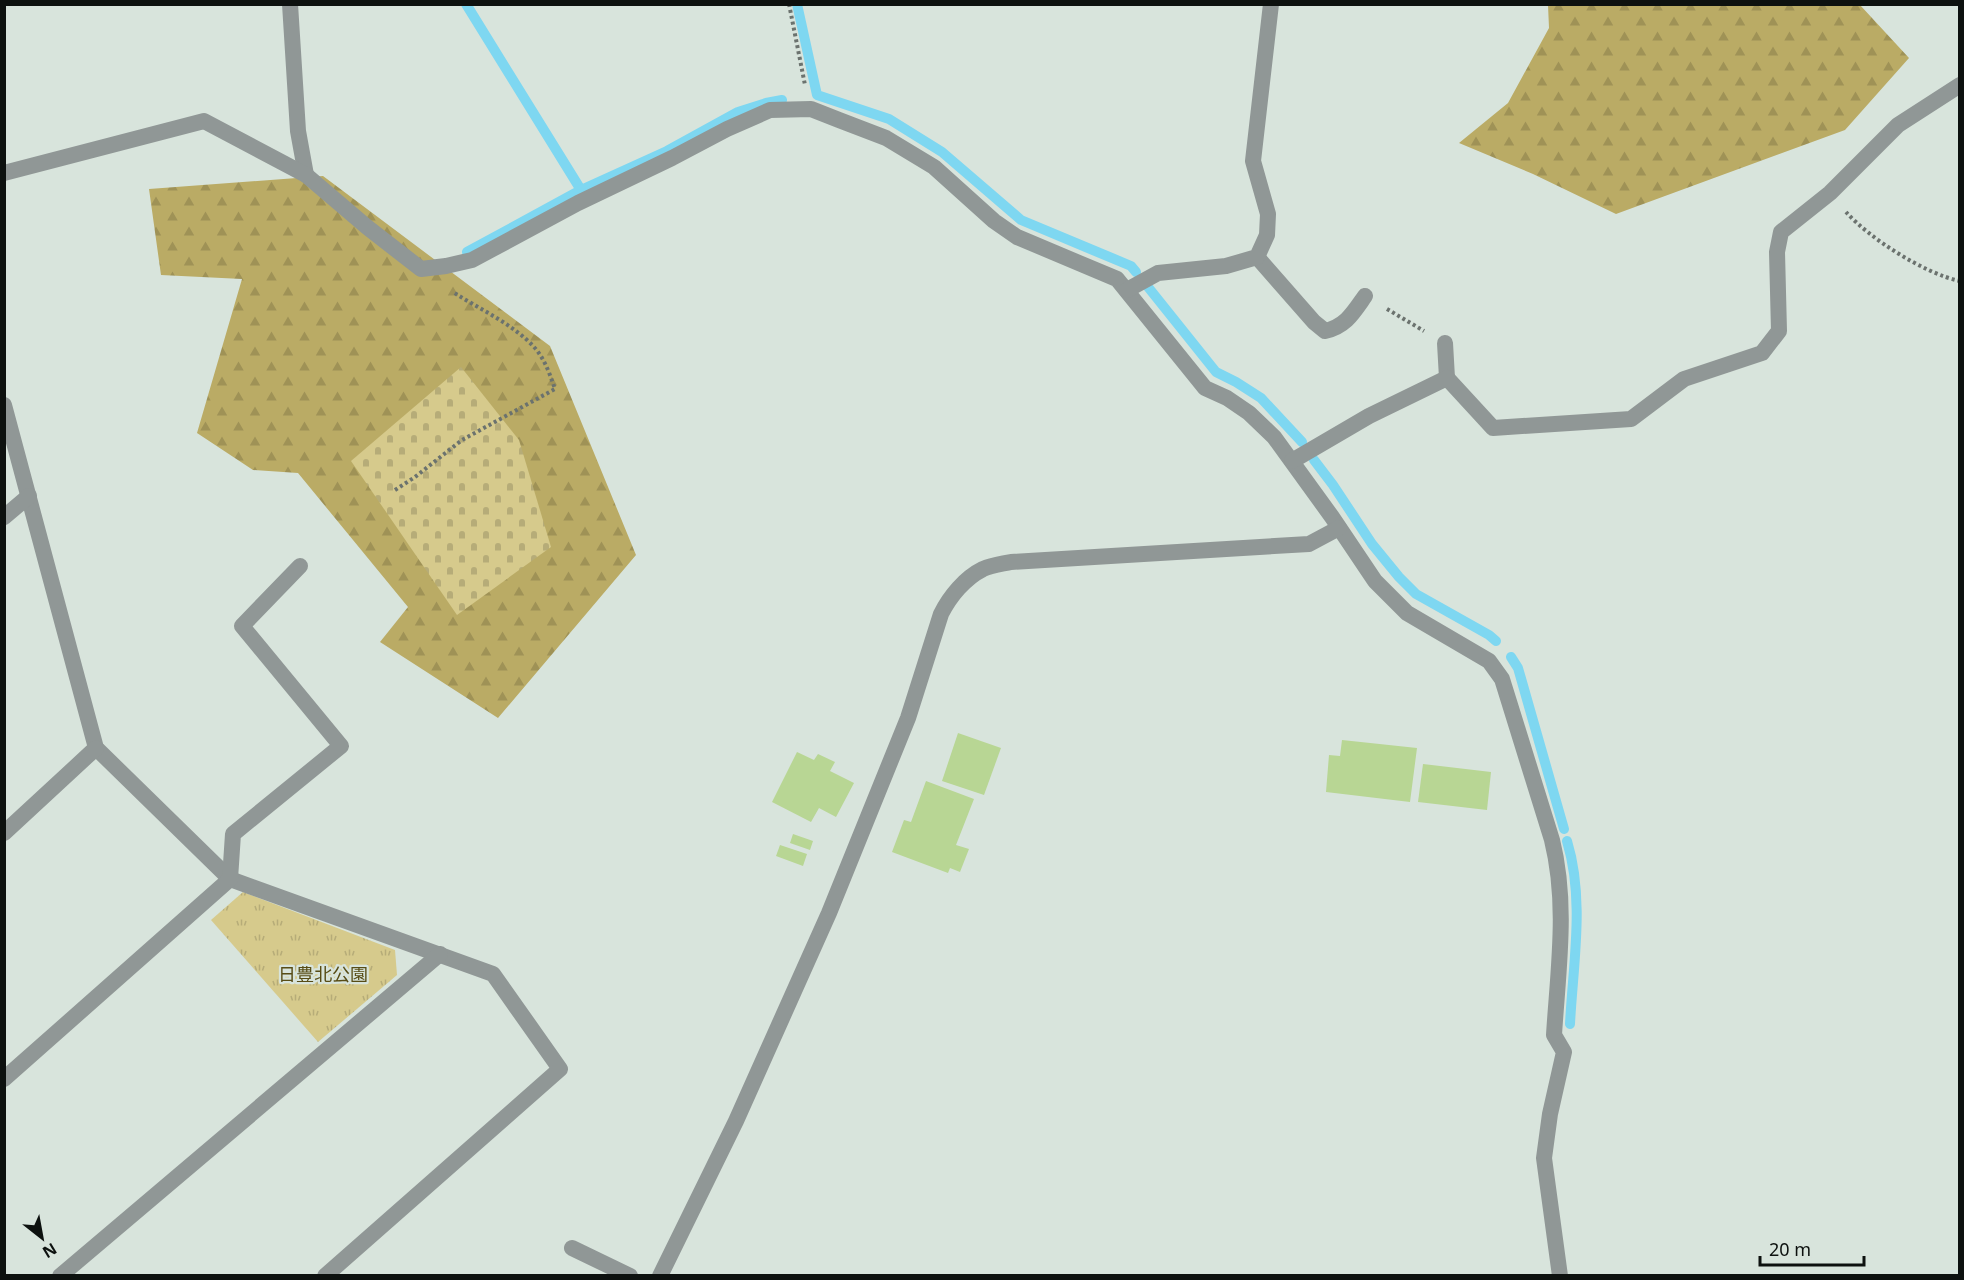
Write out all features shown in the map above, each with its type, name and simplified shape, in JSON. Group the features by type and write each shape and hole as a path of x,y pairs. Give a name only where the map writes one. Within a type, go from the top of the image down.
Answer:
{"street":[{"path":"290,4 298,131 306,175"},
{"path":"1127,290 1158,273 1226,266 1257,257 1267,235 1268,214 1252,161 1271,4"},
{"path":"1445,344 1447,378 1493,428 1631,419 1684,379 1762,353 1779,331 1777,252 1781,232 1830,193 1898,125 1959,85"},
{"path":"4,173 204,121 306,175 421,269 472,260 578,203 770,110 811,110 886,138 934,167 994,222 1017,237 1117,279 1205,388 1227,398 1250,413 1294,459 1375,581 1407,613 1490,661 1502,678 1552,840 1562,902 1554,1035 1564,1052 1550,1114 1544,1158 1560,1275"},
{"path":"1257,257 1314,322 1325,331 1337,328 1350,318 1365,296"},
{"path":"1294,459 1369,416 1447,378"},
{"path":"4,405 96,748 230,879 493,974 560,1069 326,1275"},
{"path":"4,517 29,496"},
{"path":"660,1275 736,1121 829,913 908,718 946,603 967,580 984,569 1011,562 1309,544 1339,528"},
{"path":"4,1078 230,879 233,834 341,746 242,626 300,566"},
{"path":"4,833 96,748"},
{"path":"60,1275 440,954"},
{"path":"572,1248 630,1275"}],"path":[{"path":"789,4 811,110"},
{"path":"1830,193 1858,226 1893,251 1949,279 1959,281"},
{"path":"395,490 462,440 555,389 545,363 535,348 514,330 426,275 421,269"},
{"path":"1365,296 1445,344"}],"green space":[{"path":"1548,5 1860,5 1909,58 1845,130 1616,214 1533,174 1459,143 1508,103 1549,28"},
{"path":"323,176 550,346 636,555 498,718 380,642 408,607 298,473 253,470 197,433 242,279 161,275 149,189"},
{"path":"461,367 519,440 551,547 457,615 351,461"},
{"name":"日豊北公園","path":"243,892 395,950 397,975 318,1042 211,920"}],"building":[{"path":"958,733 1001,748 984,795 942,781"},
{"path":"1342,740 1417,748 1410,802 1326,792 1329,755 1340,756"},
{"path":"797,752 814,760 818,754 835,762 830,771 854,783 836,817 819,808 811,822 772,802"},
{"path":"1423,764 1491,772 1487,810 1418,802"},
{"path":"926,781 974,799 956,845 969,849 960,872 950,868 948,873 892,852 904,820 911,822"},
{"path":"793,834 813,841 810,850 790,843"},
{"path":"780,845 807,854 803,866 776,856"}],"waterway":[{"path":"466,4 581,190"},
{"path":"797,4 817,95 889,119 942,152 1021,220 1131,266 1136,272"},
{"path":"467,252 581,190 667,151 738,112 782,100"},
{"path":"1148,287 1216,372 1261,398 1302,442"},
{"path":"1314,460 1372,544 1416,594 1496,641"},
{"path":"1511,657 1518,668 1564,829"},
{"path":"1567,841 1577,909 1570,1024"}]}
